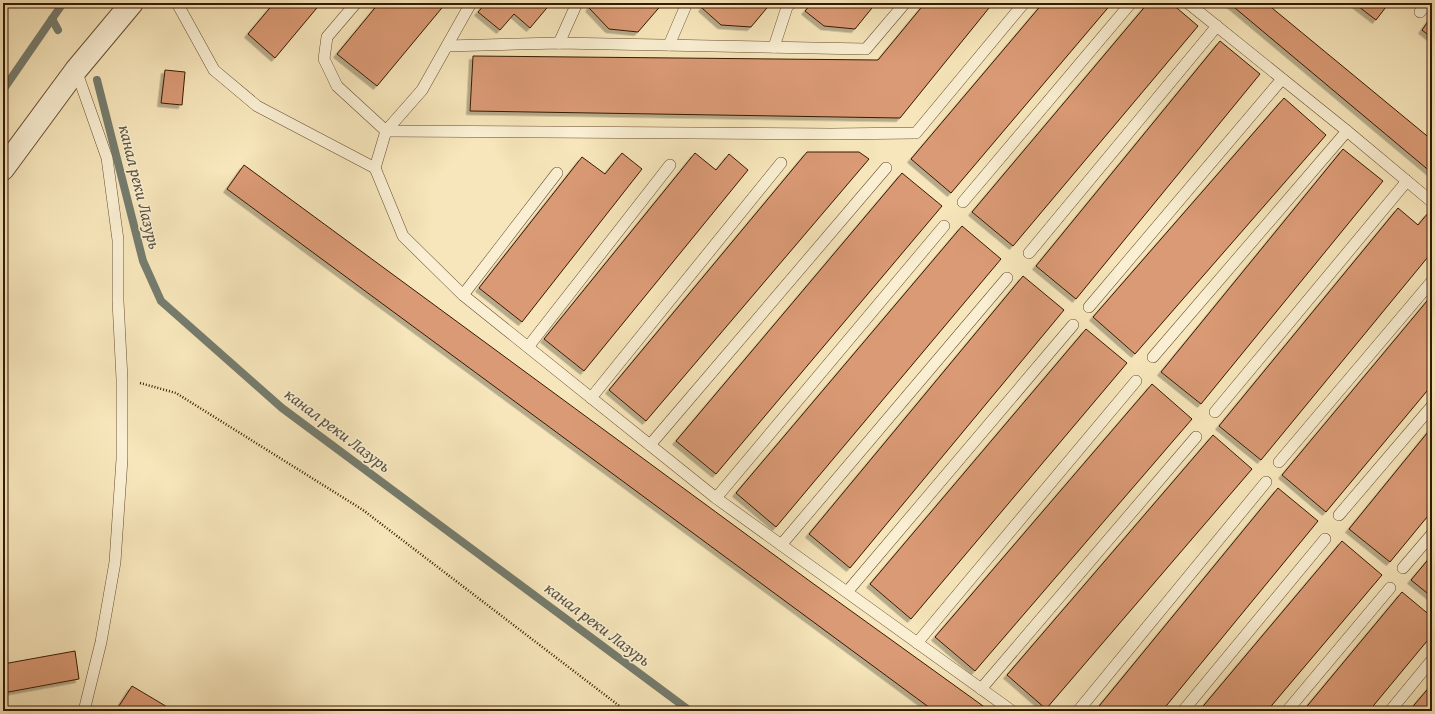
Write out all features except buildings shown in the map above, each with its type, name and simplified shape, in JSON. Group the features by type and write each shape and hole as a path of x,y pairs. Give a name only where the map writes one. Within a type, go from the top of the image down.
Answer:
{"street":[{"path":"3,169 76,70 132,3"}],"lane":[{"path":"177,3 214,70 257,106 375,168"},
{"path":"356,3 328,37 324,59 337,86 386,131 831,134 916,133 1024,3"},
{"path":"471,3 422,90 386,131 375,168 403,236 463,295 716,498 1012,711"},
{"path":"560,43 577,3"},
{"path":"670,45 687,3"},
{"path":"774,47 787,7 791,3"},
{"path":"447,46 560,43 866,49 905,3"},
{"path":"964,202 1131,3"},
{"path":"1188,3 1347,131 1432,202"},
{"path":"1420,12 1427,3"},
{"path":"1029,253 1217,26"},
{"path":"76,70 107,158 118,240 118,301 122,379 122,459 115,562 101,642 84,711"},
{"path":"1089,307 1282,79"},
{"path":"1153,357 1347,131"},
{"path":"528,347 670,164"},
{"path":"590,398 781,164"},
{"path":"650,445 886,168"},
{"path":"463,295 556,173"},
{"path":"1215,412 1406,181"},
{"path":"716,498 944,226"},
{"path":"781,545 1007,278"},
{"path":"1279,462 1432,281"},
{"path":"847,592 1073,325"},
{"path":"917,643 1136,381"},
{"path":"1339,515 1432,406"},
{"path":"981,689 1196,437"},
{"path":"1078,711 1266,482"},
{"path":"1403,568 1432,534"},
{"path":"1183,711 1325,539"},
{"path":"1287,711 1390,588"},
{"path":"1390,711 1432,660"}],"path":[{"path":"122,379 176,393 362,510 626,711"}],"waterway":[{"path":"3,90 63,3"},
{"path":"52,19 58,30"},
{"name":"канал реки Лазурь","path":"97,80 143,261 161,301 282,408 690,711"}]}
